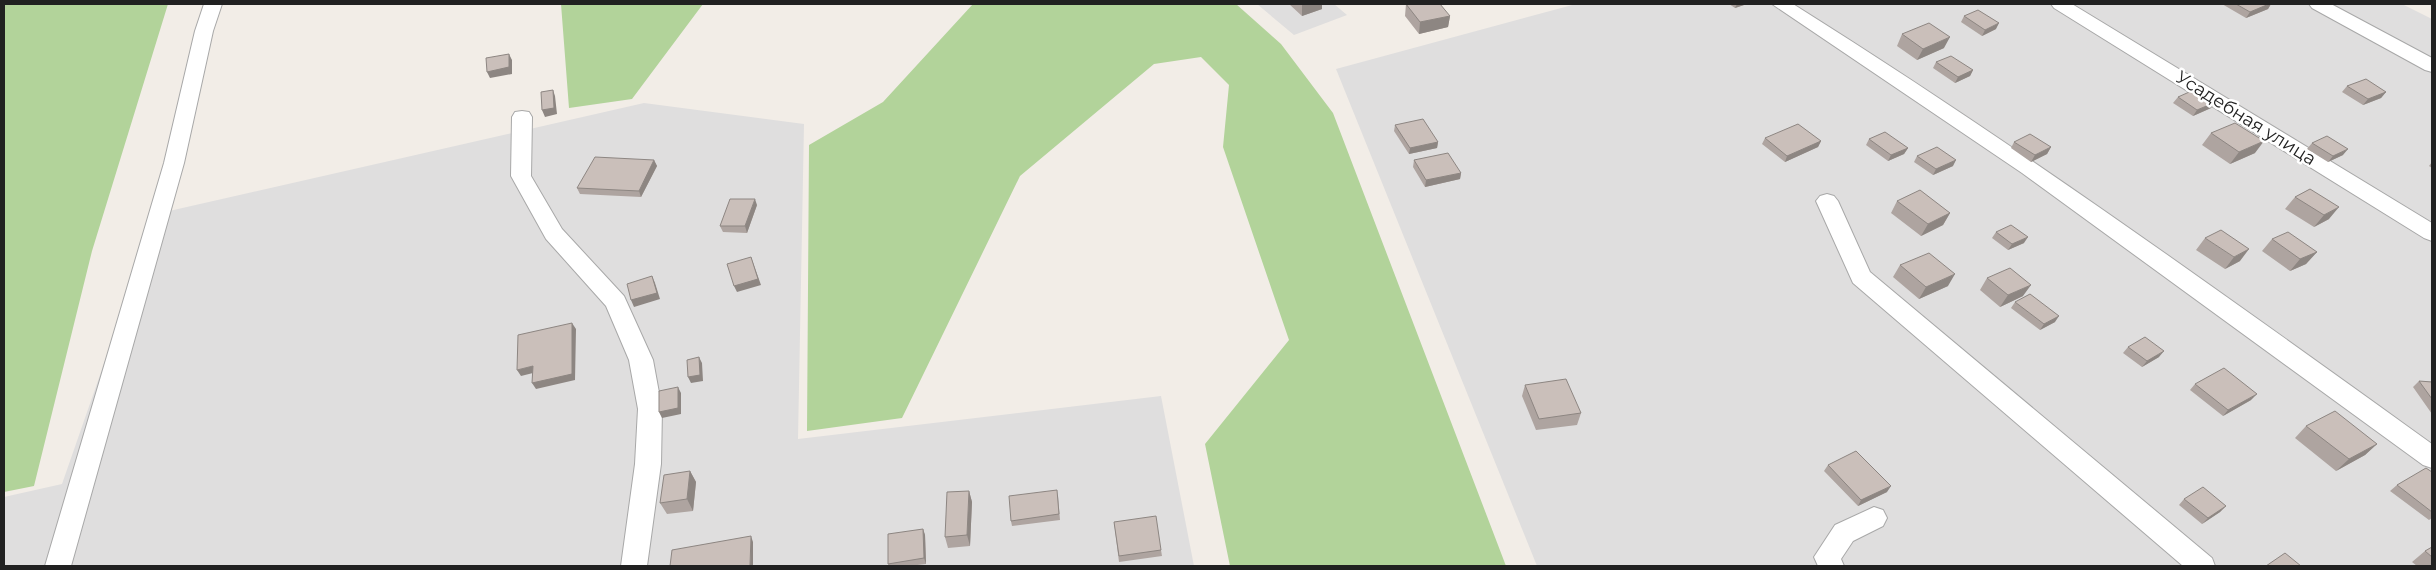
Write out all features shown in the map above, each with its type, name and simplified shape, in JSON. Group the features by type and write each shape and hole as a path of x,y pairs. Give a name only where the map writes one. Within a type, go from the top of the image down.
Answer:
{"street":[{"path":"58,566 174,163 204,31 214,4"},
{"path":"1781,4 1896,76 2085,206 2432,458"},
{"name":"Усадебная улица","path":"2060,4 2432,233"},
{"path":"2318,4 2432,66"},
{"path":"522,116 521,176 554,234 616,302 640,360 650,409 648,464 634,566"},
{"path":"1827,201 1861,277 2202,566"},
{"path":"1831,566 1827,557 1844,532 1874,518"}],"shaded area":[{"path":"1257,4 1334,4 1347,15 1294,35"},
{"path":"1576,4 2402,4 2432,19 2432,566 1537,566 1336,69"},
{"path":"644,103 804,124 798,439 1161,396 1194,566 4,566 4,497 62,484 156,214"}],"green space":[{"path":"4,4 168,4 92,251 34,486 4,492"},
{"path":"561,4 703,4 632,99 569,108"},
{"path":"973,4 1236,4 1281,44 1333,113 1506,566 1230,566 1205,444 1289,340 1223,147 1229,85 1201,57 1154,64 1020,176 902,418 807,431 809,145 883,102"}],"building":[{"path":"1406,4 1440,4 1450,16 1420,22"},
{"path":"2236,4 2269,4 2250,12"},
{"path":"1978,10 1999,23 1985,30 1964,16"},
{"path":"1929,23 1950,37 1923,49 1902,34"},
{"path":"509,54 509,67 487,72 486,58"},
{"path":"1951,56 1973,70 1958,77 1936,62"},
{"path":"2366,79 2386,92 2368,99 2347,86"},
{"path":"2196,89 2216,102 2197,110 2178,97"},
{"path":"553,90 554,108 542,110 541,92"},
{"path":"1423,119 1438,142 1410,148 1395,125"},
{"path":"2235,123 2264,141 2239,152 2211,133"},
{"path":"1798,124 1821,141 1787,156 1765,138"},
{"path":"1885,132 1908,148 1891,155 1869,139"},
{"path":"2030,134 2051,147 2035,155 2014,142"},
{"path":"2327,136 2348,149 2333,156 2312,143"},
{"path":"1937,147 1956,160 1936,169 1917,156"},
{"path":"1448,153 1461,173 1426,180 1414,160"},
{"path":"595,157 654,160 639,191 577,188"},
{"path":"2310,189 2339,207 2324,215 2295,197"},
{"path":"1920,190 1950,213 1928,224 1897,201"},
{"path":"730,199 755,199 745,226 720,226"},
{"path":"2011,225 2028,237 2012,244 1996,232"},
{"path":"2221,230 2249,249 2234,257 2205,238"},
{"path":"2288,232 2317,252 2300,259 2272,239"},
{"path":"1929,253 1955,274 1926,287 1900,265"},
{"path":"751,257 758,279 734,286 727,264"},
{"path":"2010,268 2031,285 2008,295 1987,278"},
{"path":"652,276 657,293 631,300 627,284"},
{"path":"2030,294 2059,316 2044,324 2015,302"},
{"path":"572,323 572,374 532,383 533,366 517,370 518,335"},
{"path":"2145,337 2164,351 2147,361 2128,347"},
{"path":"699,357 700,375 688,377 687,360"},
{"path":"2224,368 2257,394 2228,410 2195,384"},
{"path":"1566,379 1581,413 1539,419 1525,385"},
{"path":"2419,381 2432,382 2432,399"},
{"path":"678,387 678,408 659,412 659,391"},
{"path":"2335,411 2377,444 2349,459 2306,426"},
{"path":"1856,451 1891,486 1861,500 1828,465"},
{"path":"2426,468 2432,472 2432,512 2397,485"},
{"path":"690,471 687,499 660,503 664,475"},
{"path":"2203,487 2226,506 2208,518 2184,499"},
{"path":"1057,490 1059,514 1011,521 1009,496"},
{"path":"969,491 967,535 945,537 947,492"},
{"path":"1156,516 1161,550 1119,556 1114,522"},
{"path":"923,529 924,558 888,564 888,534"},
{"path":"751,536 750,566 670,566 672,550"},
{"path":"2432,547 2432,557 2425,551"},
{"path":"2285,553 2301,566 2266,566"}]}
